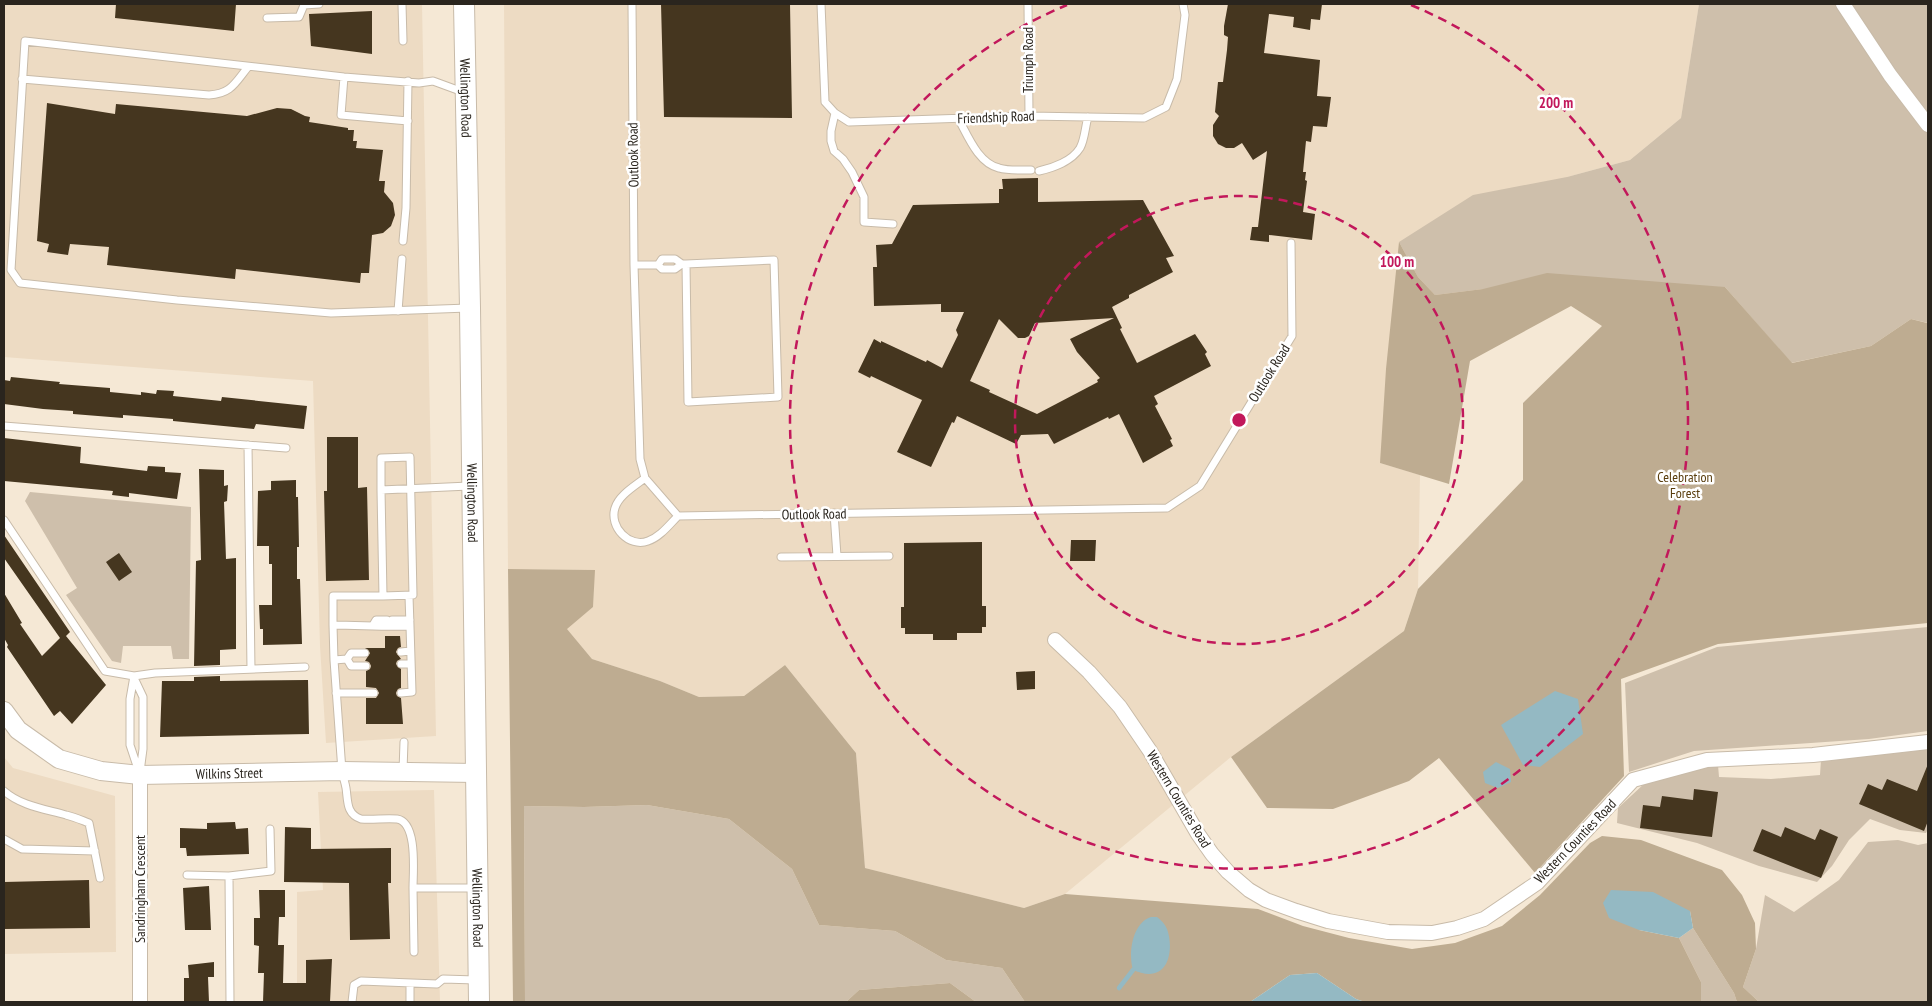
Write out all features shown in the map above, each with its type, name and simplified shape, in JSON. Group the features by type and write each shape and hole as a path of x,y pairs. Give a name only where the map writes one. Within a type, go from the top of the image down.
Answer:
{"main road":[{"name":"Wellington Road","path":"464,4 479,1002"}],"street":[{"path":"1843,4 1890,75 1928,125"},
{"name":"Western Counties Road","path":"1055,640 1089,672 1120,707 1150,751 1212,854 1242,884 1266,900 1296,911 1328,920 1388,932 1432,932 1456,928 1484,919 1537,883 1633,780 1707,760 1813,755 1928,742"},
{"name":"Wilkins Street","path":"4,711 18,730 59,759 101,771 140,775 342,772 476,773"},
{"name":"Sandringham Crescent","path":"140,775 140,1002"}],"lane":[{"path":"267,18 298,18 304,5 319,4"},
{"path":"402,4 403,41"},
{"name":"Outlook Road","path":"632,4 634,265 640,459 645,478 678,516 1167,508 1200,486 1292,336 1291,244"},
{"path":"821,4 825,102 835,114 831,131 834,151 843,159 852,172 864,197 864,222 893,224"},
{"name":"Triumph Road","path":"1028,4 1029,116"},
{"name":"Friendship Road","path":"835,114 849,122 1029,116 1144,118 1166,107 1177,79 1185,16 1183,4"},
{"path":"465,92 433,81 419,83 344,77 25,40 11,270 20,282 177,300 331,313 470,308"},
{"path":"22,79 215,95 229,89 248,67"},
{"path":"344,77 341,115 408,121"},
{"path":"403,241 406,208 408,81"},
{"path":"1039,171 1051,169 1066,161 1079,149 1088,117"},
{"path":"958,118 979,154 988,163 1000,168 1031,170"},
{"path":"398,311 402,259"},
{"path":"634,265 658,265 662,269 675,269 684,264 774,260 778,397 688,402 684,264"},
{"path":"4,426 286,448"},
{"path":"248,445 251,669"},
{"path":"383,596 381,458 410,457 413,595 409,596 383,596 333,596 333,625 342,772 348,808 356,818 398,819 406,826 413,846 414,952"},
{"path":"645,478 619,499 615,508 614,519 618,529 626,538 635,542 648,541 662,533 678,516"},
{"path":"381,490 472,486"},
{"path":"834,513 837,556"},
{"path":"4,520 105,671 134,676 154,673 304,667"},
{"path":"781,557 889,556"},
{"path":"401,693 412,692 409,596"},
{"path":"374,625 376,620 410,623"},
{"path":"333,625 374,625 380,628 410,623"},
{"path":"401,652 410,651"},
{"path":"347,660 351,653 365,652"},
{"path":"334,660 347,660"},
{"path":"347,660 351,666 366,666"},
{"path":"401,664 411,664"},
{"path":"134,676 143,698 143,748 140,775"},
{"path":"134,676 130,699 130,745 140,775"},
{"path":"336,693 374,693"},
{"path":"403,772 404,742"},
{"path":"4,791 41,809 67,815 89,823 100,878"},
{"path":"187,875 229,876 271,871 270,829"},
{"path":"4,839 22,848 95,852"},
{"path":"229,876 230,1002"},
{"path":"413,888 478,888"},
{"path":"352,1002 354,985 361,981 437,984 443,979 479,980"},
{"path":"410,983 410,1002"}],"shaded area":[{"path":"4,4 422,4 436,736 326,743 320,646 313,381 4,357"},
{"path":"504,4 1699,4 1681,118 1630,160 1567,177 1380,463 1420,475 1418,589 1404,631 1231,757 1065,894 1024,908 865,868 856,753 785,665 744,696 699,697 660,681 592,659 566,628 593,607 594,570 508,569"},
{"path":"1699,4 1928,4 1928,323 1911,319 1871,346 1791,363 1725,287 1483,289 1435,295 1418,277 1399,242 1473,195 1567,177 1630,160 1681,118"},
{"path":"30,492 191,507 189,659 173,659 171,646 123,646 121,663 112,661 66,595 77,588 25,501"},
{"path":"1928,627 1928,731 1869,739 1694,751 1629,772 1625,683 1717,647"},
{"path":"1928,749 1928,829 1926,833 1900,830 1870,819 1849,840 1832,866 1817,882 1759,866 1697,843 1617,823 1618,808 1645,783 1693,769 1718,765 1719,777 1771,779 1820,775 1821,760"},
{"path":"4,757 13,768 115,796 116,952 4,954"},
{"path":"434,790 440,1002 297,1002 297,892 323,890 318,792"},
{"path":"647,805 729,819 792,869 819,925 895,931 946,960 1002,968 1025,1002 976,1002 950,983 859,990 846,1002 525,1002 524,806"},
{"path":"1898,840 1918,845 1928,843 1928,1002 1759,1002 1743,987 1756,949 1765,895 1794,912 1839,880 1868,842"},
{"path":"1693,928 1734,993 1737,1002 1701,1002 1701,982 1679,938"}],"green space":[{"name":"Celebration Forest","path":"1399,242 1418,277 1435,295 1483,289 1547,273 1725,287 1792,363 1871,346 1911,319 1927,323 1928,623 1718,644 1621,679 1624,776 1535,873 1439,758 1409,781 1333,809 1267,808 1231,757 1404,631 1418,589 1523,480 1523,403 1602,326 1571,306 1470,361 1449,484 1380,463 1386,369"},
{"path":"508,569 595,570 593,607 567,629 592,659 660,681 699,697 744,696 785,665 856,753 865,868 1024,908 1065,894 1258,909 1303,926 1349,938 1412,949 1455,943 1502,926 1540,895 1590,843 1602,836 1641,840 1722,870 1742,895 1755,923 1756,949 1743,987 1759,1002 1737,1002 1734,993 1693,928 1690,911 1639,930 1679,938 1701,982 1701,1002 1365,1002 1356,999 1317,973 1290,975 1250,1002 1025,1002 1002,968 946,960 895,931 819,925 792,869 729,819 647,805 524,806 525,1002 513,1002"},
{"path":"950,983 976,1002 846,1002 859,990"}],"water":[{"path":"1555,691 1578,699 1583,734 1540,767 1523,765 1501,725"},
{"path":"1496,762 1510,769 1511,782 1498,788 1485,783 1483,772"},
{"path":"1611,890 1653,892 1690,911 1693,928 1679,938 1639,930 1609,918 1603,903"},
{"path":"1151,917 1157,917 1166,927 1170,950 1166,964 1162,969 1156,973 1147,974 1133,970 1131,948 1139,926"},
{"path":"1317,973 1356,999 1365,1002 1250,1002 1290,975"}],"building":[{"path":"116,4 236,4 234,31 115,18"},
{"path":"661,4 790,4 792,118 664,117"},
{"path":"1228,4 1322,4 1320,20 1311,19 1310,30 1293,27 1294,17 1269,14 1264,53 1320,60 1317,96 1331,97 1327,127 1313,126 1311,142 1306,141 1303,172 1306,172 1305,180 1307,181 1303,212 1315,214 1312,240 1269,235 1269,242 1250,240 1252,227 1258,227 1267,151 1253,160 1242,143 1234,148 1226,148 1218,144 1213,136 1213,125 1219,116 1215,112 1218,82 1223,82 1227,50 1228,37 1224,35 1224,26"},
{"path":"372,11 372,54 311,46 309,14"},
{"path":"47,103 115,114 116,104 247,116 277,108 291,109 310,117 309,122 354,130 353,141 357,141 356,148 383,150 379,181 385,181 384,192 393,203 395,215 391,226 383,233 372,235 369,273 361,273 360,283 236,269 235,279 107,265 109,247 70,244 68,255 47,252 49,244 37,241"},
{"path":"1038,178 1038,202 1143,200 1174,256 1166,258 1173,272 1129,295 1129,298 1112,307 1122,328 1120,329 1137,363 1195,334 1207,352 1205,354 1211,366 1154,396 1158,404 1155,406 1172,439 1170,440 1173,446 1143,463 1119,414 1109,419 1108,417 1054,444 1048,434 1021,435 1016,444 957,416 954,423 952,422 931,467 897,452 922,400 871,376 870,378 858,372 874,339 942,368 958,335 956,330 964,312 941,312 941,304 874,306 873,267 877,267 876,245 892,244 913,205 999,203 999,189 1003,189 1002,179","holes":["1114,318 1070,339 1077,352 1100,378 1097,380 1098,382 1037,414 970,381 999,319 1018,338 1025,338 1029,336 1035,323"]},
{"path":"11,377 60,382 59,384 110,388 110,392 141,395 141,392 156,394 157,390 174,391 173,396 221,401 222,397 307,406 304,429 256,424 254,429 173,421 173,419 73,414 73,411 4,404 4,380 10,381"},
{"path":"327,437 358,437 358,488 367,487 369,580 326,581 324,491 327,491"},
{"path":"4,438 81,447 80,463 147,471 148,466 165,467 165,472 181,473 177,499 129,493 129,497 112,495 113,491 4,481"},
{"path":"199,469 224,470 224,486 228,485 227,501 224,502 226,559 236,558 236,649 220,650 220,665 194,666 196,561 201,560"},
{"path":"296,480 299,547 297,547 297,579 300,579 302,644 263,645 263,629 260,629 259,605 272,605 272,564 269,564 269,546 257,546 258,491 271,490 271,481"},
{"path":"4,535 70,632 66,636 106,685 72,724 60,711 54,716 7,647 8,645 4,638 4,593 22,623 20,624 42,656 60,638 4,558"},
{"path":"1071,540 1096,540 1095,561 1070,561"},
{"path":"982,542 982,606 986,606 986,627 982,627 982,633 957,633 957,640 933,640 933,634 905,634 905,628 901,628 901,607 904,607 904,543"},
{"path":"119,553 132,572 119,581 106,562"},
{"path":"385,636 400,636 401,647 396,652 401,659 396,664 401,669 401,688 396,693 401,698 403,724 366,724 366,698 376,698 379,693 376,688 366,687 366,671 371,666 369,662 365,661 370,653 365,648 385,648"},
{"path":"1035,671 1035,689 1017,690 1016,672"},
{"path":"220,676 220,681 308,680 309,734 160,737 162,681 194,681 194,677"},
{"path":"1928,764 1928,821 1924,831 1859,804 1868,784 1882,790 1887,779 1917,791"},
{"path":"1694,789 1718,792 1712,837 1640,828 1643,805 1660,807 1662,796 1693,800"},
{"path":"235,822 236,829 248,828 249,854 187,856 186,848 180,848 180,828 207,829 207,823"},
{"path":"285,827 311,828 311,849 391,848 391,883 388,883 390,939 350,940 349,883 284,882"},
{"path":"1785,827 1815,840 1820,829 1838,837 1821,878 1753,851 1762,829 1781,837"},
{"path":"89,880 90,928 4,929 4,882"},
{"path":"209,886 211,930 185,930 183,888"},
{"path":"259,890 285,890 285,917 279,917 278,945 284,945 283,983 306,983 306,960 332,959 330,1002 263,1002 264,973 258,973 259,946 254,945 254,918 260,918"},
{"path":"214,962 214,977 208,977 209,1002 184,1002 184,978 189,978 188,965"}],"waterway":[{"path":"1119,988 1133,970"}]}
